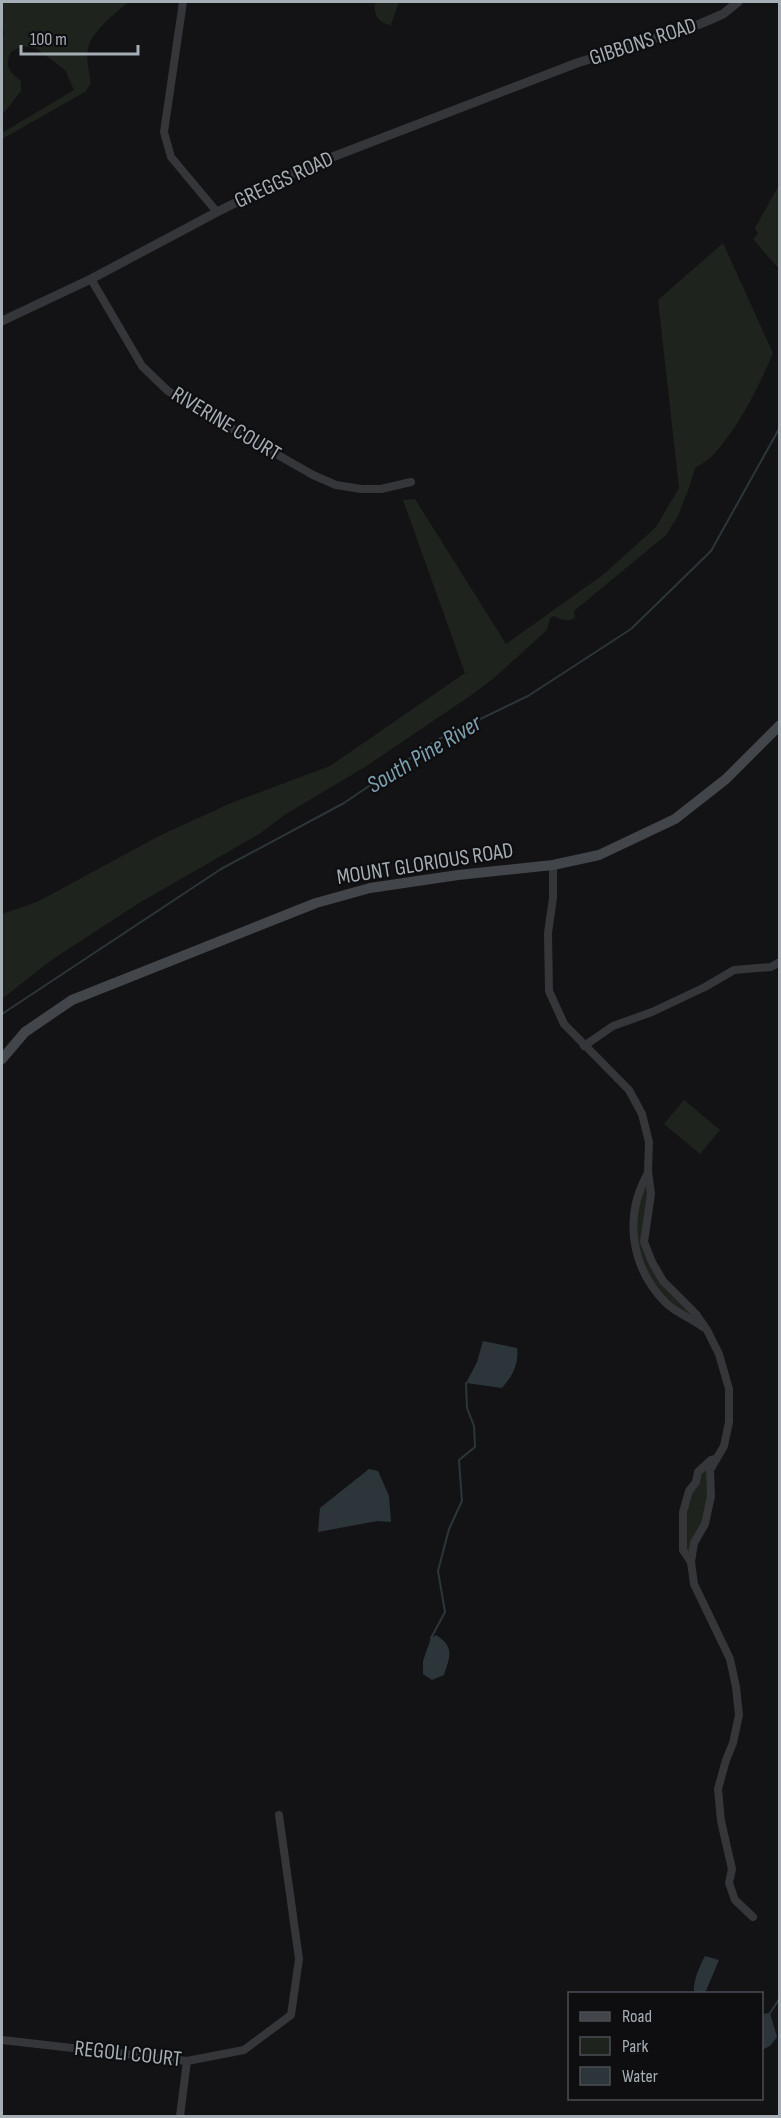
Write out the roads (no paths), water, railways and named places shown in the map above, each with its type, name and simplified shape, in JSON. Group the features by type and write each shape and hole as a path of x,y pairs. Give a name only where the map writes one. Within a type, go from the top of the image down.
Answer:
{"main road":[{"name":"MOUNT GLORIOUS ROAD","path":"2,1059 25,1032 72,1000 316,903 370,888 458,875 553,865 599,855 675,819 726,779 780,725"}],"street":[{"path":"183,2 164,132 171,157 217,212"},
{"name":"GIBBONS ROAD","path":"577,63 714,18 738,2"},
{"name":"GREGGS ROAD","path":"2,321 91,279 309,166 577,63"},
{"name":"RIVERINE COURT","path":"91,279 142,366 168,391 313,475 336,485 381,489 411,482"},
{"path":"553,865 553,898 548,933 549,991 564,1024 629,1090 642,1114 649,1142 648,1171 651,1194 644,1242 663,1281 696,1314 706,1330 719,1354 729,1389 729,1422 724,1446 710,1470 711,1496 705,1524 694,1543 691,1562 694,1584 730,1659 736,1687 739,1715 734,1743 726,1760 718,1789 732,1869 729,1883 735,1900 753,1917"},
{"path":"584,1046 613,1026 652,1012 705,987 734,970 771,967 780,962"},
{"path":"648,1171 636,1196 633,1232 638,1259 646,1276 664,1301 706,1330"},
{"path":"646,1276 657,1271"},
{"path":"691,1562 683,1550 683,1512 689,1491 696,1482 699,1472 711,1460 717,1458"},
{"name":"REGOLI COURT","path":"2,2040 187,2061 244,2050 291,2015 299,1959 279,1815"},
{"path":"180,2116 187,2061"}],"water":[{"path":"483,1341 517,1348 514,1370 502,1388 466,1383 477,1362"},
{"path":"369,1469 378,1471 389,1496 391,1522 377,1521 318,1532 320,1508"},
{"path":"436,1635 446,1644 449,1658 444,1675 432,1680 423,1674 423,1661 431,1638"},
{"path":"705,1956 719,1960 705,1992 694,1992 697,1974"},
{"path":"770,2013 777,2037 770,2046 763,2050 763,2014"}],"waterway":[{"name":"South Pine River","path":"2,1014 221,869 344,803 437,740 528,696 631,629 711,551 780,427"},
{"path":"431,1638 445,1612 438,1571 449,1529 462,1501 459,1460 475,1447 474,1426 467,1408 466,1383"},
{"path":"770,2013 780,1998"}]}
